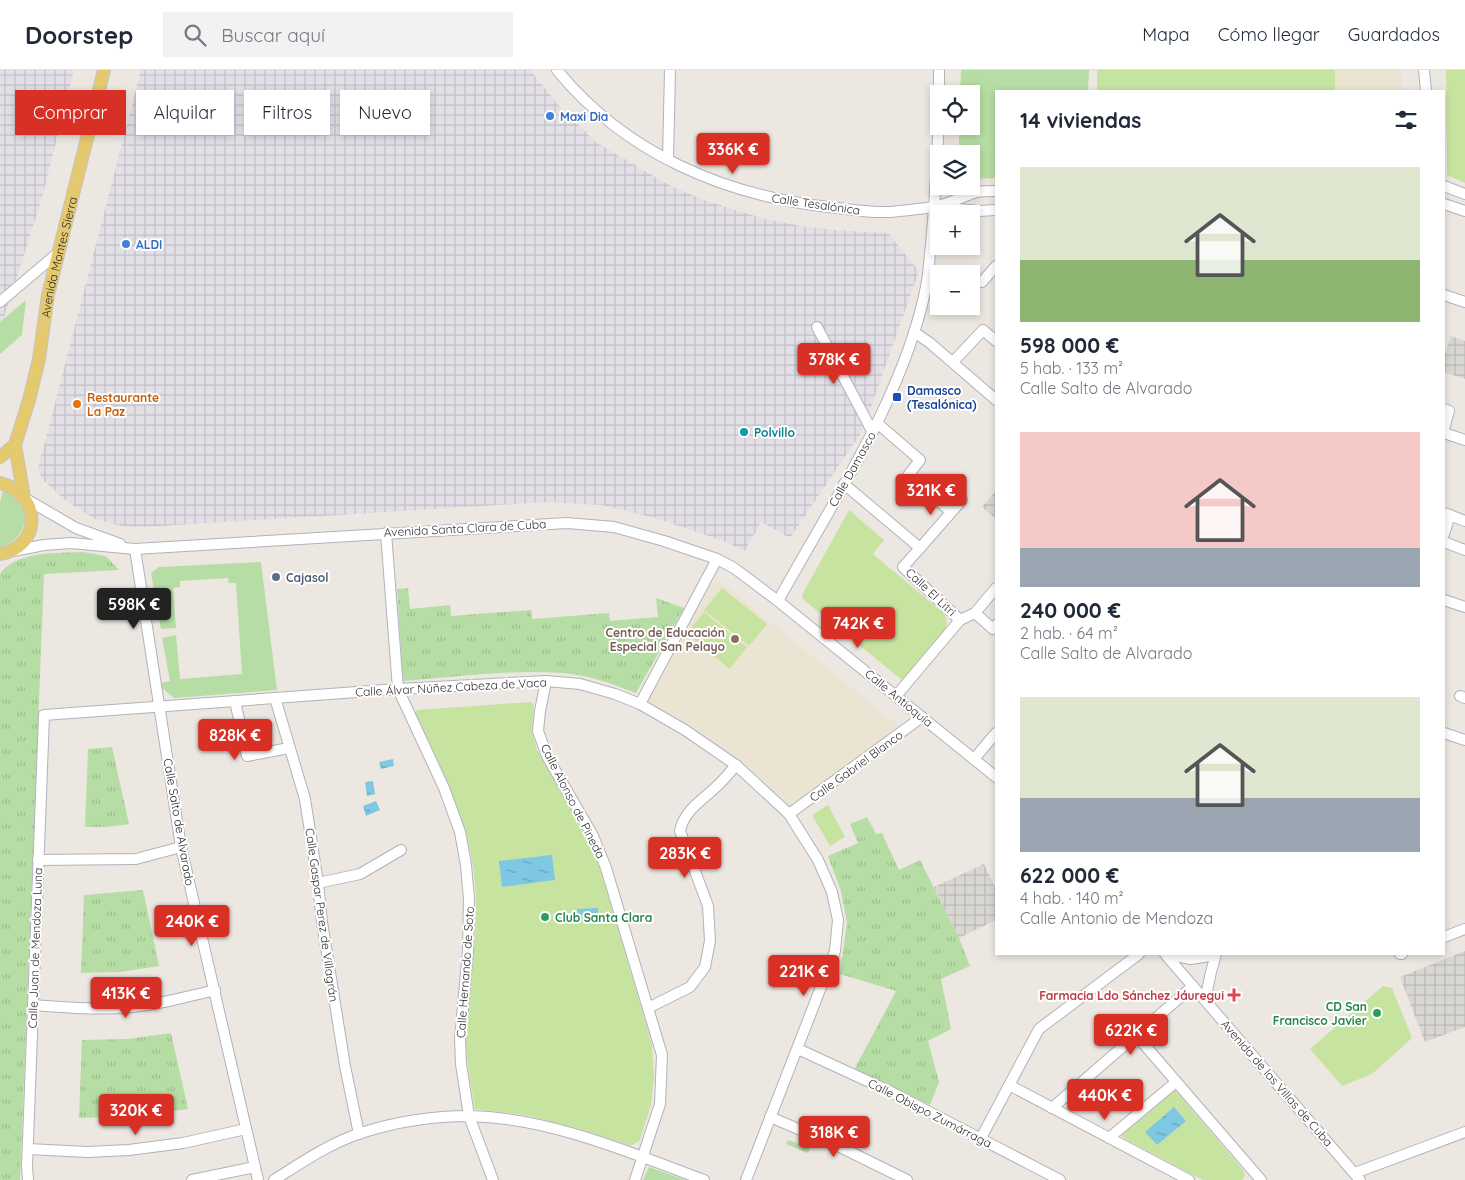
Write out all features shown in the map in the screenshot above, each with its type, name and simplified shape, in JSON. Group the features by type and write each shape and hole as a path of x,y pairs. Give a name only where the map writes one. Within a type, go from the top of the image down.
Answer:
{"main road":[{"name":"Avenida Montes Sierra","path":"3,554 18,547 29,533 32,516 25,498 15,445 39,359 48,295 104,70"},
{"path":"0,457 15,445"},
{"path":"0,483 17,490 25,498"}],"street":[{"name":"Calle Tesalónica","path":"557,70 604,117 630,136 668,159 704,177 766,197 797,203 885,212 930,207"},
{"path":"668,159 670,70"},
{"path":"939,70 939,85"},
{"path":"1424,70 1426,90"},
{"name":"Calle Damasco","path":"935,205 938,135"},
{"path":"1445,186 1465,194"},
{"name":"Calle Tesalónica","path":"938,205 978,192 995,191"},
{"path":"1445,204 1463,211"},
{"name":"Calle Tesalónica","path":"980,211 995,210"},
{"path":"1445,212 1463,211"},
{"name":"Calle Damasco","path":"778,601 875,427 894,387 914,332 926,286 930,250"},
{"path":"0,302 59,252"},
{"path":"982,282 995,267"},
{"path":"1445,295 1465,302"},
{"path":"817,327 875,427 920,460 909,474 951,512"},
{"path":"953,362 983,330 995,340"},
{"path":"914,332 953,362 995,399"},
{"path":"1445,409 1449,411 1445,425"},
{"path":"1445,433 1465,440"},
{"name":"Calle El Litri","path":"844,484 920,548 903,567 960,620"},
{"name":"Avenida Santa Clara de Cuba","path":"25,498 76,528 135,549"},
{"path":"920,548 962,500"},
{"path":"1445,527 1447,514 1465,521"},
{"name":"Avenida Santa Clara de Cuba","path":"3,554 44,545 71,543 135,549 567,522 614,527 717,559 734,568 778,601"},
{"name":"Calle Hernando de Soto","path":"386,533 398,690 444,788 460,832 466,865 469,899 468,951 460,1039 461,1064 469,1116 493,1180"},
{"path":"1445,542 1465,550"},
{"name":"Calle Salto de Alvarado","path":"135,549 182,847 258,1180"},
{"path":"640,704 717,559"},
{"path":"896,696 960,620 975,613 995,589"},
{"path":"1445,600 1465,607"},
{"name":"Calle Antioquía","path":"778,601 995,776"},
{"path":"975,613 994,629 995,627"},
{"name":"Calle Álvar Núñez Cabeza de Vaca","path":"44,715 546,681 580,684 640,704 685,730 736,766 789,814 818,860 832,892 838,920 835,951 746,1180"},
{"name":"Calle Alonso de Pineda","path":"546,681 538,731 547,756 593,836 606,868 662,1055 660,1104 634,1180"},
{"name":"Calle Gaspar Perez de Villagrán","path":"275,698 305,799 345,1066 360,1134"},
{"path":"235,701 247,756 289,748"},
{"name":"Calle Juan de Mendoza Luna","path":"28,1180 44,715"},
{"name":"Calle Gabriel Blanco","path":"789,814 922,717"},
{"path":"1445,733 1465,740"},
{"path":"974,759 995,735"},
{"path":"648,1008 690,986 706,967 710,941 708,906 680,831 686,814 719,785 736,766"},
{"path":"38,860 136,859 182,847"},
{"path":"318,883 360,874 401,850"},
{"path":"1445,937 1465,929"},
{"path":"981,1138 1039,1029 1138,955"},
{"path":"1052,1108 1194,986 1167,955"},
{"path":"1171,955 1192,959 1216,955 1205,1000"},
{"name":"Avenida de las Villas de Cuba","path":"1194,986 1357,1177"},
{"path":"33,1005 119,1008 172,1000 215,990"},
{"path":"1136,1035 1261,1180"},
{"name":"Calle Obispo Zumárraga","path":"798,1049 890,1091 1060,1180"},
{"path":"1109,1138 1176,1082"},
{"path":"1009,1085 1189,1180"},
{"path":"274,1180 314,1155 360,1134 414,1120 469,1116 522,1122 583,1137 704,1180"},
{"path":"770,1117 836,1145 906,1180"},
{"path":"28,1149 87,1152 128,1150 184,1143 246,1129"},
{"path":"1357,1177 1465,1132"},
{"path":"192,1180 255,1167"}],"shaded area":[{"path":"0,70 74,70 69,90 15,90 15,135 58,135 42,198 0,330"},
{"path":"141,70 530,70 561,108 597,143 669,185 701,199 761,218 834,230 888,233 919,271 863,430 790,538 761,522 745,551 721,540 655,518 602,505 547,502 144,527 122,526 95,519 66,501 42,479 38,469 124,135 126,135 126,128"},
{"path":"1335,70 1401,70 1402,90 1335,90"},
{"path":"1451,336 1465,341 1465,379 1445,372 1445,353"},
{"path":"995,492 995,518 982,507"},
{"name":"Centro de Educación Especial San Pelayo","path":"716,578 900,727 791,806 740,759 688,724 645,699"},
{"path":"984,864 995,887 995,920 959,938 934,887"},
{"path":"1465,951 1465,1027 1425,1042 1400,977"}],"green space":[{"path":"961,70 1089,70 1088,90 995,90 995,178 980,179 980,145 959,145 959,135 980,135 980,85 960,85"},
{"path":"1097,70 1335,70 1335,90 1097,90"},
{"path":"1446,70 1465,70 1465,183 1447,175"},
{"path":"26,300 22,335 0,354 0,322"},
{"path":"3,491 20,504 24,520 18,537 0,547 0,502"},
{"path":"849,510 884,540 873,554 943,613 946,619 947,626 945,630 902,680 804,600 802,595"},
{"path":"83,552 106,556 119,570 44,574 20,1180 0,1180 0,574 7,566 26,557 50,553"},
{"path":"261,562 277,690 174,698 162,688 161,683 170,681 162,638 176,635 180,679 242,674 236,583 229,583 228,578 180,581 180,587 173,588 176,628 161,629 151,573 159,567"},
{"path":"408,588 410,609 450,605 451,616 531,610 532,619 609,613 610,621 658,617 656,598 684,608 636,693 610,683 563,673 503,673 403,681 397,589"},
{"path":"722,588 767,624 749,646 704,610"},
{"path":"704,612 747,647 730,669 686,633"},
{"name":"Club Santa Clara","path":"531,702 534,705 532,733 537,750 584,833 599,866 652,1044 654,1077 651,1105 640,1140 631,1146 580,1129 525,1115 475,1109 466,1050 467,1014 475,931 476,898 474,873 470,849 456,802 415,713 417,710"},
{"path":"112,747 129,824 85,827 88,749"},
{"path":"828,805 845,837 830,846 812,815"},
{"path":"867,817 876,834 882,833 899,870 920,860 959,938 970,966 941,979 951,1029 928,1041 939,1082 930,1105 854,1070 896,991 840,974 847,923 841,891 828,856 858,843 850,824"},
{"path":"143,890 159,966 120,972 81,973 84,895"},
{"name":"CD San Francisco Javier","path":"1383,986 1392,988 1412,1038 1372,1074 1342,1086 1310,1049"},
{"path":"171,1033 188,1109 133,1116 79,1118 82,1040 127,1039"},
{"path":"1175,1090 1244,1171 1245,1175 1242,1180 1203,1180 1123,1138 1122,1135"},
{"path":"788,1140 810,1148 808,1153 786,1144"},
{"path":"649,1167 685,1180 643,1180"}],"water":[{"path":"393,759 394,766 381,769 379,762"},
{"path":"373,781 375,794 367,796 365,782"},
{"path":"376,801 380,810 366,816 363,806"},
{"path":"552,855 555,880 502,887 499,861"},
{"path":"598,908 598,920 578,922 577,909"},
{"path":"1174,1107 1186,1121 1157,1145 1145,1132"}],"place":[{"name":"Maxi Dia","path":"550,116"},
{"name":"ALDI","path":"126,244"},
{"name":"Damasco (Tesalónica)","path":"897,397"},
{"name":"Restaurante La Paz","path":"77,404"},
{"name":"Polvillo","path":"744,432"},
{"name":"Cajasol","path":"276,577"},
{"name":"Centro de Educación Especial San Pelayo","path":"735,639"},
{"name":"Club Santa Clara","path":"545,917"},
{"name":"Farmacia Ldo Sánchez Jáuregui","path":"1234,995"},
{"name":"CD San Francisco Javier","path":"1377,1013"}]}
